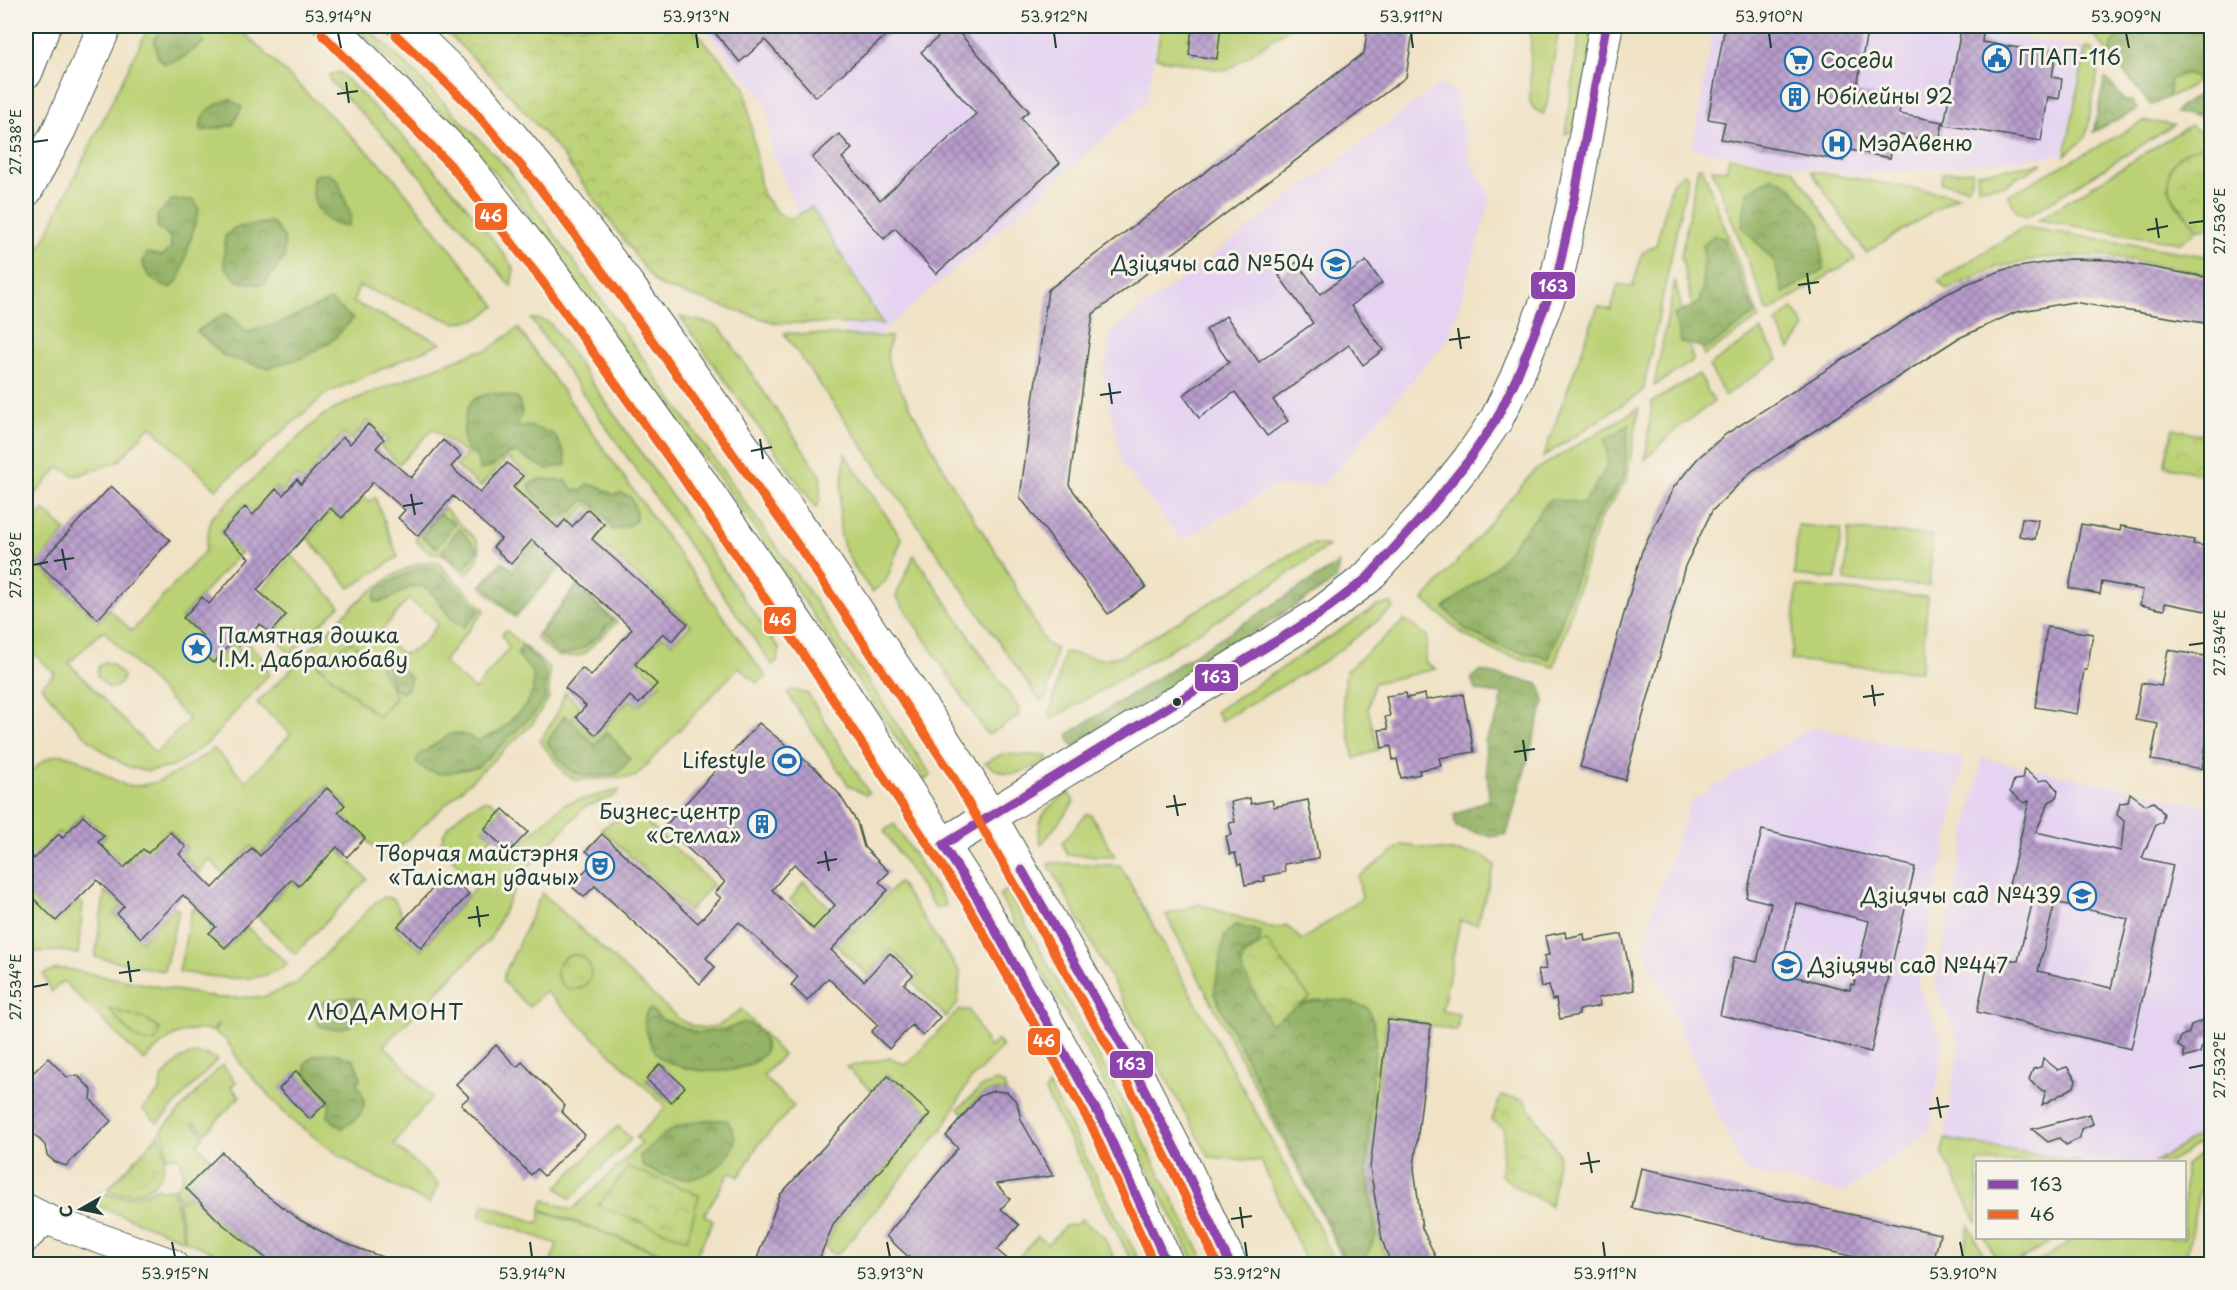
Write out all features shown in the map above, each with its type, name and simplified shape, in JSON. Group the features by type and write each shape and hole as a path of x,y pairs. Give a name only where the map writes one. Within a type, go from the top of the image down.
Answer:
{"main road":[{"path":"26,72 44,26"},
{"path":"26,190 59,130 105,26"},
{"path":"331,26 460,158 552,274 690,467 797,624 977,898 1103,1122 1167,1264"},
{"path":"404,26 479,98 548,179 627,284 812,544 961,767 1121,1044 1182,1162 1230,1264"},
{"path":"943,845 1320,614 1367,578 1432,506 1468,461 1496,420 1516,379 1558,273 1606,26"}],"street":[{"path":"26,1241 37,1214 172,1264"}],"shaded area":[{"path":"702,26 1158,26 1148,100 857,354 773,153 766,101"},
{"path":"1714,26 1962,26 1962,29 2085,48 2063,155 1857,175 1692,149"},
{"name":"Дзіцячы сад №504","path":"1441,83 1457,96 1470,160 1491,197 1450,336 1324,484 1275,486 1182,540 1122,464 1103,372 1111,332"},
{"name":"Дзіцячы сад №447","path":"1812,727 1964,758 1918,984 1943,1043 1930,1132 1844,1192 1744,1171 1644,949 1654,905 1690,802"},
{"name":"Дзіцячы сад №439","path":"1982,758 2211,807 2212,1075 2199,1135 2157,1161 2075,1161 1945,1139 1959,1042 1935,984"}],"green space":[{"path":"149,26 237,26 390,173 496,306 478,319 456,323 359,286 353,302 441,343 327,393 216,489 150,426 119,461 76,476 59,467 26,505 26,276"},
{"path":"164,26 196,26 204,42 182,58 165,64 158,57 154,39"},
{"path":"355,26 365,26 415,73 508,169 806,588 931,775 925,780 737,502 642,375 509,188 437,108"},
{"path":"440,26 691,26 745,87 762,194 776,211 786,218 794,217 812,207 883,324 776,323 663,287 654,281 556,147 502,86"},
{"path":"1161,26 1292,26 1226,71 1156,58"},
{"path":"1531,26 1559,26 1547,104 1543,114 1534,109 1530,102"},
{"path":"1580,26 1597,26 1573,131 1565,134"},
{"path":"2086,26 2188,26 2211,30 2211,68 2190,87 2151,105"},
{"path":"2144,26 2188,26 2211,30 2211,68 2199,79 2184,74 2171,79 2168,97 2151,105 2109,54 2113,42 2125,30 2140,33"},
{"path":"2086,47 2091,48 2100,60 2086,137 2065,155"},
{"path":"339,72 431,166 475,216 514,269 511,286 400,152 330,81 329,75"},
{"path":"2105,78 2127,102 2131,100 2138,109 2093,132"},
{"path":"2211,87 2211,117 2175,113 2179,107"},
{"path":"230,99 242,107 233,125 201,131 202,119 208,110"},
{"path":"2145,121 2174,125 2026,217 2017,212 2008,195"},
{"path":"2190,125 2211,139 2211,144 2185,152 2168,187 2176,205 2199,229 2180,243 2038,220"},
{"path":"2211,144 2211,228 2199,229 2176,203 2171,193 2169,173 2174,163 2184,153 2193,148"},
{"path":"1729,157 1793,169 1855,259 1768,312 1712,169 1727,170"},
{"path":"2043,163 2005,185 1978,188 1977,173"},
{"path":"1698,167 1702,167 1759,318 1704,356 1681,256"},
{"path":"1811,171 1958,196 1866,253"},
{"path":"1973,171 1969,188 1941,183 1943,173"},
{"path":"327,173 338,180 351,216 348,226 327,220 315,203 312,189 314,176"},
{"path":"1684,174 1688,176 1643,391 1543,457 1598,306 1611,310 1618,284 1633,287 1642,253 1656,245 1673,181"},
{"path":"1773,177 1790,186 1821,226 1823,270 1783,293 1774,261 1742,227 1747,192"},
{"path":"172,200 194,200 199,209 180,278 171,288 152,279 142,261 148,253 162,256 171,248 171,238 157,227 157,216"},
{"path":"272,222 284,237 285,257 263,285 238,281 224,266 225,236 234,228"},
{"path":"2024,227 2211,257 2211,275 2104,255 2043,258 1998,267 1947,290 1938,281"},
{"path":"1714,235 1724,238 1755,314 1707,349 1681,342 1674,315 1699,303 1703,286 1703,245"},
{"path":"1675,280 1693,361 1654,386"},
{"path":"331,300 353,319 333,340 305,357 267,368 224,356 197,331 227,313 247,332 275,325"},
{"path":"1793,308 1805,327 1790,349 1776,323"},
{"path":"680,317 713,324 721,329 821,476 820,500 816,508"},
{"path":"531,319 550,323 780,650 777,661 772,665"},
{"path":"518,328 766,677 757,683 739,667 635,777 576,780 565,774 540,741 558,712 565,692 581,707 573,717 594,737 630,699 639,706 660,683 637,662 663,636 672,643 691,625 596,538 609,524 587,505 572,522 565,516 555,528 538,512 541,508 517,487 528,475 507,458 480,487 456,466 467,455 433,429 399,464 381,447 388,440 368,421 351,440 343,434 318,460 324,466 307,485 296,476 282,492 276,487 253,512 244,504 220,532 240,553 181,618 201,636 191,647 212,665 233,643 241,650 248,643 264,660 269,674 209,742 173,767 148,771 128,767 104,752 82,733 41,686 55,674 31,651 26,651 26,534 44,510 66,531 37,564 98,621 109,609 132,631 205,551 211,518 322,416 348,402 478,351 486,351","holes":["103,630 189,720 155,753 69,663"]},
{"path":"1761,330 1778,359 1725,396 1709,366"},
{"path":"784,333 891,337 887,354 889,367 953,486 1001,560 1046,644 1056,649 1046,698 1040,701"},
{"path":"1699,374 1714,402 1676,429 1645,460 1652,402"},
{"path":"493,393 518,398 522,413 516,427 529,426 554,434 565,454 566,465 546,469 517,453 508,454 491,467 479,470 477,457 466,448 465,418 473,400"},
{"path":"1639,408 1627,479 1599,521 1554,667 1500,653 1464,635 1424,600 1534,471"},
{"path":"1629,425 1624,477 1595,520 1549,659 1502,647 1467,631 1444,608 1496,566 1550,499 1584,503 1608,465 1605,440"},
{"path":"2173,428 2211,437 2211,476 2164,466"},
{"path":"845,454 902,539 886,581 872,592 848,556 841,534 841,487"},
{"path":"542,479 567,481 572,489 582,491 587,484 600,487 613,495 621,493 631,497 636,521 612,530 602,512 585,500 572,512 555,518 530,490 529,483"},
{"path":"363,497 370,501 375,497 398,557 350,588 308,538 331,510 343,520"},
{"path":"444,508 479,545 478,559 467,575 442,554 428,552 415,540"},
{"path":"439,514 455,523 437,548 422,537"},
{"path":"1798,525 1841,529 1836,579 1794,575"},
{"path":"459,528 478,550 465,569 442,551"},
{"path":"1848,530 1933,535 1929,586 1845,581"},
{"path":"532,543 560,568 515,618 480,586 502,561 511,568"},
{"path":"1313,544 1328,546 1227,614 1052,719 1050,715 1064,652 1102,659 1121,656 1291,554"},
{"path":"534,546 557,568 515,615 483,585 503,564 513,571"},
{"path":"914,555 1019,709 1019,716 990,734 987,734 896,596"},
{"path":"292,556 340,606 290,654 272,634 288,616 262,590"},
{"path":"419,563 438,563 485,610 443,662 475,690 509,648 502,635 504,631 507,631 549,668 549,698 533,723 386,860 340,812 347,805 327,786 261,854 251,846 224,875 209,859 199,872 182,855 187,847 169,830 149,851 143,847 125,865 100,842 106,835 83,814 63,835 58,832 35,856 26,846 26,778 37,766 57,755 76,758 120,783 130,786 154,783 164,779 214,749 246,781 291,734 257,703 358,602 402,571","holes":["408,599 438,623 423,643 414,650 402,654 379,634","352,642 395,698 378,717 318,665"]},
{"path":"1339,563 1336,580 1074,747 1070,742 1068,734"},
{"path":"420,567 436,568 480,610 464,627 452,619 435,596 424,588 410,588 385,600 375,602 374,596 380,587"},
{"path":"577,585 617,622 585,653 578,656 558,657 536,636"},
{"path":"1797,586 1928,597 1921,672 1791,660"},
{"path":"577,587 613,621 583,648 559,655 539,635"},
{"path":"1391,603 1394,608 1328,659 1221,721 1216,711 1377,606"},
{"path":"1405,620 1427,636 1425,662 1436,669 1374,683 1368,709 1378,749 1354,759 1343,702 1346,671"},
{"path":"351,642 379,662 395,697 378,717 317,664"},
{"path":"522,646 537,660 546,677 545,699 533,715 478,767 440,774 426,770 416,763 419,755 452,733 466,735 477,741 499,732 527,704 533,691 533,674 517,654"},
{"path":"105,662 112,664 123,676 117,686 109,688 97,676 98,667"},
{"path":"386,665 396,665 411,677 408,688 402,693 392,687"},
{"path":"1480,671 1539,684 1544,701 1507,834 1491,837 1456,827 1454,815 1489,799 1485,741 1500,711 1502,694 1477,691 1471,679"},
{"path":"792,690 808,694 869,793 866,795 849,786 787,693"},
{"path":"565,715 595,745 607,731 630,759 617,774 583,775 575,773 562,763 547,742"},
{"path":"1002,754 1046,756 1048,760 1024,771 1010,774 994,769 985,763"},
{"path":"619,790 615,796 585,807 535,859 517,884 490,939 384,1045 432,1097 394,1144 438,1184 430,1204 364,1171 290,1119 243,1067 226,1040 214,1032 219,1023 212,1031 192,1030 174,1036 144,1061 63,981 51,992 43,974 57,969 66,969 218,998 263,997 296,984 377,901 385,897 394,899 403,917 395,927 421,950 477,886 444,850 442,844 442,837 446,830 463,813 483,801 489,801 502,809 483,829 492,837 486,843 493,850 499,846 509,854 564,804"},
{"path":"1069,793 1074,802 1041,845 1039,827 1044,813"},
{"path":"1086,814 1091,815 1115,856 1068,855 1062,843"},
{"path":"633,815 641,817 713,884 689,911 601,829 619,818"},
{"path":"894,824 946,905 936,909 884,831"},
{"path":"1402,845 1482,855 1495,865 1477,924 1460,921 1442,1011 1459,1014 1457,1031 1387,1016 1368,1168 1380,1241 1388,1264 1345,1264 1321,1213 1166,915 1199,904 1275,929 1286,925 1302,940 1362,898 1358,877"},
{"path":"337,848 367,879 295,954 257,916 292,881 299,888"},
{"path":"1048,863 1120,865 1319,1227 1336,1264 1307,1264 1261,1161 1209,1157"},
{"path":"26,882 32,888 27,894 56,924 79,901 83,904 78,954 63,951 32,952 26,918"},
{"path":"804,882 853,931 899,882 960,973 958,1003 946,1017 913,983 918,975 891,950 867,975 790,900"},
{"path":"1007,890 1119,1094 1206,1264 1196,1264 1093,1062 999,895"},
{"path":"105,891 122,906 114,914 141,941 174,907 179,910 164,971 95,957"},
{"path":"542,893 679,1019 697,1027 712,1027 726,1021 741,1009 783,1055 763,1076 794,1106 758,1145 739,1177 730,1172 704,1215 713,1221 692,1264 540,1209 544,1200 572,1210 642,1143 636,1138 666,1107 545,991 529,1007 503,981","holes":["577,955 586,984 579,989 562,984 557,976 558,967 562,961 568,956","660,1064 684,1087 670,1102 646,1080"]},
{"path":"192,907 214,927 208,934 225,950 247,927 287,963 264,976 250,978 220,978 179,972"},
{"path":"1236,925 1261,932 1260,942 1239,959 1256,997 1275,1007 1320,1000 1347,1001 1368,1008 1376,1038 1366,1168 1376,1236 1365,1258 1345,1259 1214,994 1224,936"},
{"path":"1266,940 1310,998 1271,1024 1242,969 1243,958"},
{"path":"574,955 586,960 591,972 586,984 574,989 562,984 557,972 562,960"},
{"path":"354,998 362,1000 365,1004 359,1019 354,1023 348,1027 334,1029 319,1026 316,1010 319,1005 332,1000"},
{"path":"109,1009 137,1016 155,1025 160,1030 156,1041 149,1042 136,1038"},
{"path":"651,1009 661,1019 698,1033 727,1029 744,1022 761,1034 765,1044 764,1053 757,1060 744,1066 722,1071 697,1070 674,1064 658,1055 649,1040 644,1020 646,1013"},
{"path":"959,1010 969,1010 989,1047 998,1040 1002,1047 968,1083 943,1128 844,1248 835,1255 826,1247 836,1224 931,1114 888,1074 872,1091 846,1067 890,1058 906,1065"},
{"path":"330,1053 354,1060 361,1077 357,1084 364,1098 363,1108 354,1120 341,1128 328,1117 330,1102 306,1074 305,1064 313,1056"},
{"path":"195,1054 207,1055 217,1060 158,1123 142,1109 160,1091 161,1079 177,1062"},
{"path":"222,1065 236,1082 231,1087 240,1096 205,1133 195,1123 193,1124 204,1136 197,1144 212,1160 184,1189 191,1196 178,1199 175,1188 181,1182 183,1171 180,1159 167,1157 165,1139 161,1131"},
{"path":"2211,1075 2211,1135 2172,1161 2157,1161 2199,1135"},
{"path":"997,1081 1004,1084 1006,1091 992,1091 982,1095 964,1114 958,1109 983,1086"},
{"path":"1049,1085 1141,1264 1133,1264 1045,1092"},
{"path":"1501,1096 1524,1100 1559,1154 1551,1206 1513,1185 1501,1175 1504,1129 1492,1120"},
{"path":"727,1120 735,1136 731,1152 714,1169 700,1176 680,1179 660,1174 643,1166 640,1156 670,1130 697,1121"},
{"path":"618,1126 631,1139 570,1199 557,1187"},
{"path":"159,1134 165,1162 155,1183 135,1193 121,1194 107,1190"},
{"path":"1945,1139 2075,1161 1976,1161 1976,1221 1942,1152"},
{"path":"2211,1147 2211,1193 2199,1191 2185,1264 2035,1264 2073,1239 2186,1239 2186,1164"},
{"path":"628,1167 699,1195 687,1240 598,1206"},
{"path":"157,1187 160,1190 173,1189 184,1240 93,1204 103,1192 131,1197 144,1194"},
{"path":"193,1198 220,1224 274,1264 241,1264 186,1241 178,1202"},
{"path":"484,1204 538,1223 542,1211 689,1264 592,1264 577,1259 573,1264 550,1264 557,1244 479,1216"},
{"path":"1081,1219 1104,1237 1117,1264 1012,1264 1038,1236 1048,1244 1065,1226 1077,1224"},
{"path":"1969,1225 1988,1264 1961,1264"},
{"path":"1986,1239 2054,1239 2015,1264 1999,1264"}],"building":[{"path":"709,26 897,26 816,97 765,40 740,62"},
{"path":"951,26 1029,111 1021,118 1060,163 936,274 895,228 884,239 812,158 839,134 852,149 842,158 880,200 976,114 921,52"},
{"path":"1192,26 1221,26 1217,59 1189,55"},
{"path":"1368,26 1414,26 1406,77 1093,314 1069,485 1146,587 1108,614 1020,497 1048,290 1364,53"},
{"name":"Юбілейны 92","path":"1725,26 1868,26 1856,92 1901,101 1899,114 1943,122 1939,142 1895,134 1890,158 1845,149 1843,161 1721,139 1725,122 1708,119"},
{"path":"1961,29 1983,33 1982,42 2056,54 2052,77 2062,79 2059,99 2048,97 2041,141 1944,125"},
{"path":"2069,259 2110,260 2211,278 2211,324 2073,302 2016,312 1957,339 1752,471 1712,511 1685,566 1625,780 1580,767 1642,551 1674,487 1698,458 1726,434 1939,298 1969,283 2006,269"},
{"path":"1366,261 1382,283 1351,306 1383,350 1363,365 1349,345 1273,400 1288,421 1267,436 1235,392 1199,418 1183,395 1229,362 1206,330 1226,316 1259,362 1313,323 1279,276 1297,262 1320,294"},
{"path":"368,424 384,439 376,448 411,478 443,440 461,456 451,467 480,493 507,463 523,476 513,487 558,528 565,520 572,527 588,509 604,524 592,539 688,624 672,641 663,633 635,664 657,684 639,704 630,696 596,735 576,717 586,706 565,688 582,668 591,676 632,629 532,540 511,564 493,547 501,539 453,496 418,536 398,518 405,510 373,482 342,518 330,508 257,590 286,615 270,633 260,624 239,646 234,640 213,663 195,646 203,636 183,618 202,597 209,604 249,558 221,533 245,507 253,515 276,489 283,495 297,479 301,484 343,437 350,444"},
{"path":"111,486 170,540 98,619 39,564"},
{"path":"2022,518 2038,520 2035,539 2019,536"},
{"path":"2081,524 2120,531 2121,526 2194,540 2193,544 2211,547 2211,612 2165,603 2164,610 2140,605 2143,590 2102,582 2100,594 2069,588"},
{"path":"2047,627 2093,634 2077,714 2035,707"},
{"path":"2168,650 2211,657 2211,713 2202,769 2151,760 2158,724 2135,720 2141,683 2161,686"},
{"path":"1406,693 1407,698 1425,694 1426,700 1463,694 1474,752 1439,758 1441,766 1419,770 1420,774 1401,778 1397,759 1393,760 1391,746 1382,748 1379,730 1388,729 1385,717 1390,716 1386,696"},
{"path":"759,723 817,770 839,794 857,822 864,847 889,872 879,882 888,890 831,950 864,981 890,953 913,975 904,984 940,1017 923,1036 912,1025 889,1049 871,1032 878,1025 828,978 807,1001 791,985 798,977 739,922 706,958 715,967 700,984 595,886 584,897 571,886 596,859 586,851 602,834 698,923 721,898 715,893 725,882 664,827","holes":["794,864 835,905 813,929 772,890"]},
{"path":"2024,769 2039,781 2048,779 2058,791 2056,798 2049,802 2036,832 2121,851 2124,821 2117,815 2120,803 2128,802 2130,793 2146,805 2154,802 2164,814 2162,822 2156,825 2142,858 2173,865 2131,1049 1977,1012 1990,955 2018,961 2033,900 2007,894 2029,801 2024,803 2010,792 2014,780 2022,779","holes":["2055,902 2128,919 2111,988 2038,971"]},
{"path":"327,788 345,805 338,812 365,838 347,857 337,847 299,886 292,879 225,948 209,933 216,927 183,895 141,938 117,914 124,906 97,880 56,921 26,891 26,850 34,859 59,834 62,838 83,816 104,836 98,842 124,868 143,849 148,853 170,832 186,847 179,854 213,888 252,848 260,856"},
{"path":"1250,798 1251,804 1272,800 1274,807 1308,800 1319,858 1284,864 1285,872 1264,876 1265,881 1245,885 1241,864 1238,865 1235,853 1230,854 1226,836 1232,835 1229,823 1235,822 1231,802"},
{"path":"503,809 528,832 509,852 484,829"},
{"path":"1762,830 1915,867 1871,1052 1720,1015 1734,957 1757,962 1771,903 1746,897","holes":["1796,903 1869,921 1854,985 1851,984 1850,990 1780,973"]},
{"path":"446,874 469,894 421,948 398,926"},
{"path":"1565,932 1566,938 1584,934 1585,941 1622,934 1634,990 1598,998 1600,1006 1579,1010 1579,1015 1560,1019 1556,999 1552,1000 1549,985 1541,987 1538,970 1546,969 1544,956 1549,955 1545,936"},
{"path":"2211,1017 2211,1036 2204,1038 2200,1053 2184,1058 2184,1050 2178,1046 2181,1036 2189,1033 2191,1025"},
{"path":"1388,1020 1431,1025 1414,1168 1422,1228 1439,1264 1391,1264 1382,1240 1370,1168"},
{"path":"496,1045 517,1067 522,1062 565,1106 561,1111 585,1135 544,1176 537,1169 531,1175 461,1104 469,1097 456,1084"},
{"path":"48,1058 67,1077 77,1075 92,1090 91,1100 111,1121 66,1166 55,1162 47,1155 45,1145 26,1126 26,1080"},
{"path":"2043,1058 2058,1070 2067,1067 2076,1080 2074,1087 2042,1105 2046,1090 2043,1091 2029,1080 2033,1069 2041,1067"},
{"path":"660,1064 685,1087 671,1102 646,1079"},
{"path":"296,1071 327,1102 310,1119 279,1089"},
{"path":"888,1076 930,1114 834,1223 817,1264 755,1264 780,1195"},
{"path":"993,1091 1007,1092 1017,1102 1021,1120 1053,1176 996,1184 1010,1199 1001,1209 1019,1225 997,1250 1013,1264 916,1264 886,1236 958,1148 946,1136 980,1096"},
{"path":"2090,1114 2093,1124 2081,1129 2080,1138 2066,1145 2059,1138 2048,1142 2032,1129"},
{"path":"222,1152 254,1186 300,1220 341,1242 396,1262 396,1264 276,1264 267,1259 221,1223 186,1188"},
{"path":"1641,1168 1940,1234 1933,1264 1887,1264 1632,1208"}],"transit line":[{"name":"163","path":"1167,1264 1103,1122 977,898 943,845 1320,614 1367,578 1432,506 1468,461 1496,420 1516,379 1558,273 1606,26"},
{"name":"46","path":"322,34 451,166 542,281 680,474 801,651 967,904 1092,1127 1154,1264"},
{"name":"46","path":"396,35 470,106 538,186 617,291 802,551 951,773 1110,1050 1171,1167 1217,1264"},
{"name":"163","path":"1022,870 1121,1044 1182,1162 1230,1264"}],"place":[{"name":"ГПАП-116","path":"1997,58"},
{"name":"Соседи","path":"1799,61"},
{"name":"Юбілейны 92","path":"1795,97"},
{"name":"МэдАвеню","path":"1837,144"},
{"name":"Дзіцячы сад №504","path":"1336,264"},
{"name":"Памятная дошка І.М. Дабралюбаву","path":"197,648"},
{"name":"Lifestyle","path":"787,761"},
{"name":"Бизнес-центр «Стелла»","path":"762,824"},
{"name":"Творчая майстэрня «Талісман удачы»","path":"600,866"},
{"name":"Дзіцячы сад №439","path":"2082,896"},
{"name":"Дзіцячы сад №447","path":"1787,966"}],"district":[{"name":"ЛЮДАМОНТ","path":"386,1012"}]}
